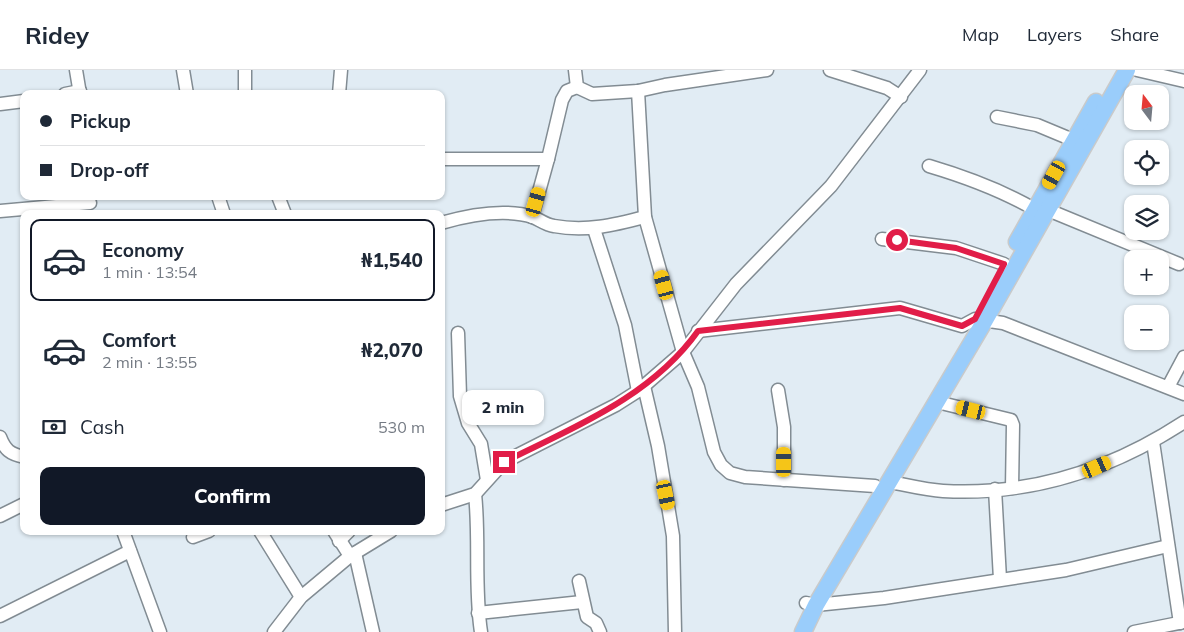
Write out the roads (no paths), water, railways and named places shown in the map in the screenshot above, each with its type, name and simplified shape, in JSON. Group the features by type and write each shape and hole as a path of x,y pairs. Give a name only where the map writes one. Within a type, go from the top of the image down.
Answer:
{"main road":[{"path":"883,484 937,402 979,321 1004,264 1041,210 1073,140 1115,70"},
{"path":"792,632 811,604 883,484 979,321 1041,210 1127,70"},
{"path":"803,632 811,604"}],"street":[{"path":"76,70 80,90"},
{"path":"183,70 186,90"},
{"path":"245,70 245,90"},
{"path":"339,90 341,70"},
{"path":"574,70 577,87"},
{"path":"532,217 562,100 567,91 577,87 592,94 638,91 767,70"},
{"path":"830,70 887,88 901,97"},
{"path":"445,504 475,494 504,462 616,405 641,388 683,352 736,284 831,186 920,70"},
{"path":"1137,70 1184,81"},
{"path":"638,91 645,218 683,352 698,387 714,452 721,465 730,473 784,480 883,484 941,491 1037,486 1066,479 1153,442 1184,422"},
{"path":"0,104 20,102"},
{"path":"997,117 1037,125 1073,140"},
{"path":"445,159 548,159"},
{"path":"929,166 960,175 1041,210 1179,264"},
{"path":"0,211 90,204"},
{"path":"445,222 486,213 532,217 552,226 594,229 645,218"},
{"path":"594,229 625,325 658,446 673,536 675,632"},
{"path":"882,239 956,248 1004,264"},
{"path":"698,331 900,308 962,326 979,321 1003,322 1184,394"},
{"path":"458,333 460,396 468,423 481,444 487,480"},
{"path":"1168,387 1184,356"},
{"path":"778,390 784,427 784,480"},
{"path":"937,402 1011,420 1013,425 1012,488"},
{"path":"0,437 4,447 12,454 20,456"},
{"path":"1134,632 1182,623 1168,546 1153,442"},
{"path":"995,489 1000,579"},
{"path":"475,494 478,518 476,564 478,613 481,632"},
{"path":"0,516 20,506"},
{"path":"124,535 160,632"},
{"path":"193,537 198,535"},
{"path":"262,535 301,597"},
{"path":"274,632 301,597 352,555 384,535"},
{"path":"337,536 352,555 374,632"},
{"path":"811,604 884,598 1066,570 1168,546"},
{"path":"0,616 130,550"},
{"path":"579,581 582,602 587,617 596,623 600,632"},
{"path":"478,613 582,602"}]}
